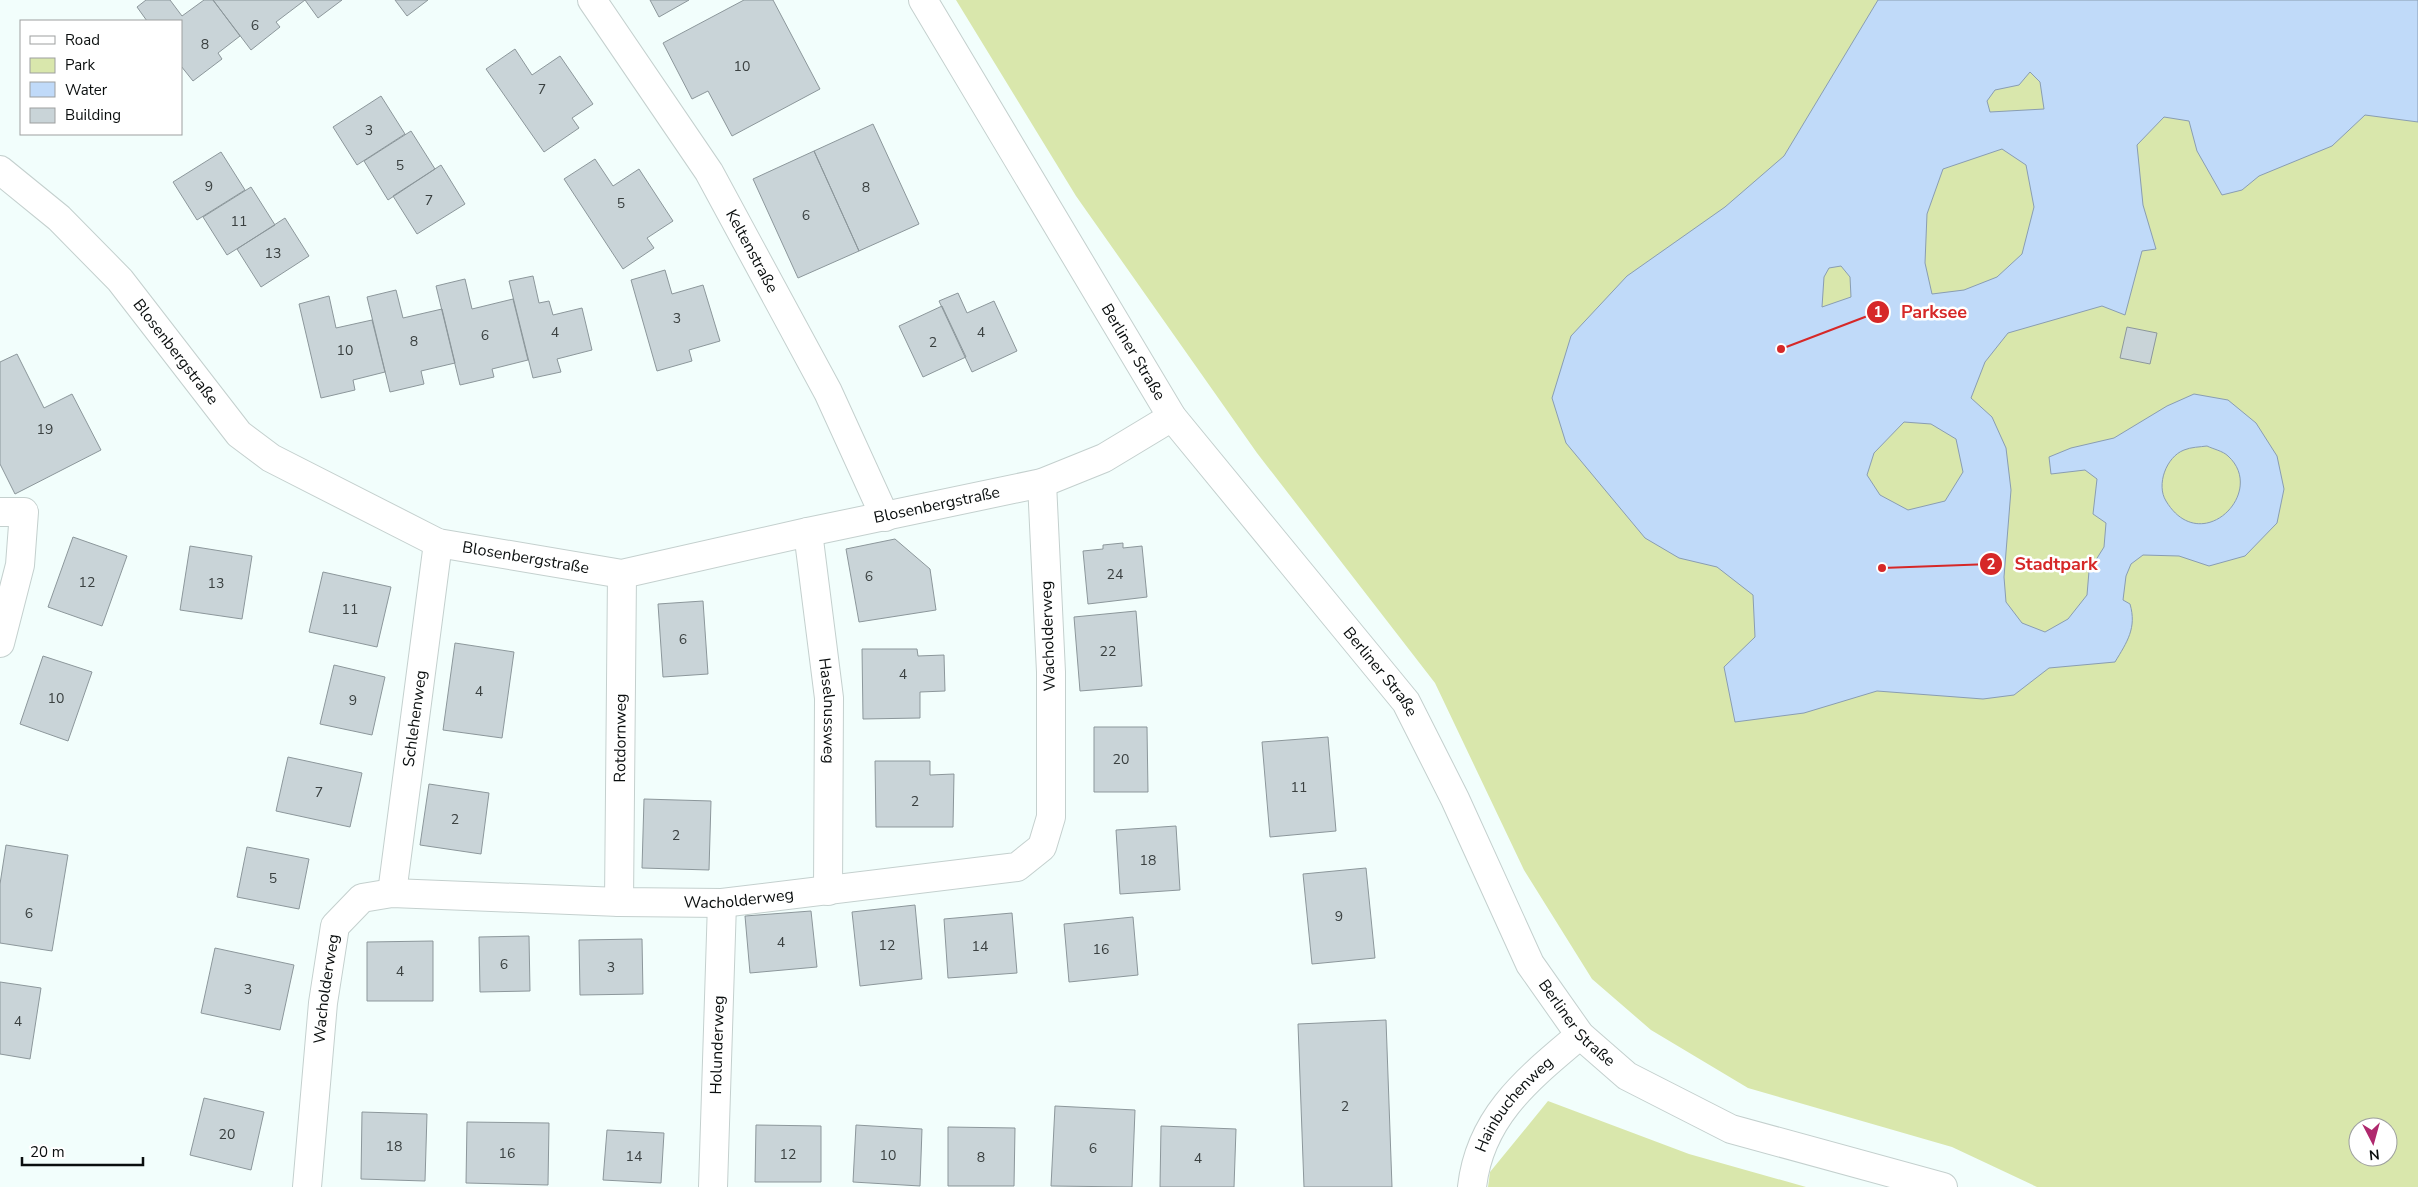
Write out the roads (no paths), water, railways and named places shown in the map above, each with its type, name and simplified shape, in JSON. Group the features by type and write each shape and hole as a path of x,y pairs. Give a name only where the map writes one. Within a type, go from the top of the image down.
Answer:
{"street":[{"name":"Keltenstraße","path":"592,0 709,172 828,392 885,517"},
{"name":"Berliner Straße","path":"923,0 1172,417 1406,702 1455,799 1530,964 1580,1035 1627,1076 1731,1129 1944,1187"},
{"name":"Blosenbergstraße","path":"0,170 59,218 120,280 239,434 270,458 438,543 622,574 808,532 1042,483 1104,458 1172,417"},
{"name":"Wacholderweg","path":"308,1187 323,1003 335,926 362,898 392,893 619,902 722,902 828,891 1017,867 1042,847 1051,817 1051,672 1042,483"},
{"path":"0,512 24,512 20,565 0,643"},
{"name":"Haselnussweg","path":"808,532 829,698 828,891"},
{"name":"Schlehenweg","path":"392,893 438,543"},
{"name":"Rotdornweg","path":"619,902 622,574"},
{"name":"Holunderweg","path":"712,1187 722,902"},
{"name":"Hainbuchenweg","path":"1472,1187 1474,1167 1494,1118 1528,1078 1580,1035"}],"water":[{"path":"1878,0 2418,0 2418,122 2365,115 2332,146 2259,176 2242,190 2222,195 2197,151 2189,121 2164,117 2137,145 2143,205 2156,249 2142,251 2125,315 2102,306 2008,333 1985,362 1971,398 1992,417 2006,448 2011,490 2004,577 2006,602 2022,623 2045,632 2068,619 2087,595 2089,571 2104,547 2106,523 2093,514 2097,479 2085,470 2051,474 2049,457 2071,448 2114,438 2167,406 2194,394 2228,400 2256,423 2277,456 2284,489 2277,523 2245,556 2209,566 2179,556 2143,555 2131,564 2126,576 2123,600 2130,604 2132,613 2131,628 2127,641 2115,662 2049,668 2014,695 1983,699 1877,691 1804,713 1735,722 1724,667 1755,637 1753,595 1717,567 1679,558 1645,538 1566,443 1552,398 1571,336 1627,276 1725,207 1784,156","holes":["2030,72 2040,82 2044,109 1990,112 1987,101 1995,90 2019,85","2002,149 2026,165 2034,207 2022,254 1997,277 1964,290 1932,294 1925,263 1927,214 1943,169","1841,266 1850,277 1851,297 1822,307 1824,277 1829,268","1904,422 1931,424 1956,439 1963,472 1945,501 1908,510 1880,495 1867,475 1874,453","2207,446 2221,451 2228,456 2238,471 2240,486 2235,501 2225,514 2212,522 2196,524 2180,517 2163,495 2164,472 2168,465 2178,454 2193,448"]}],"place":[{"name":"Parksee","path":"1781,349"},
{"name":"Stadtpark","path":"1882,568"}]}
